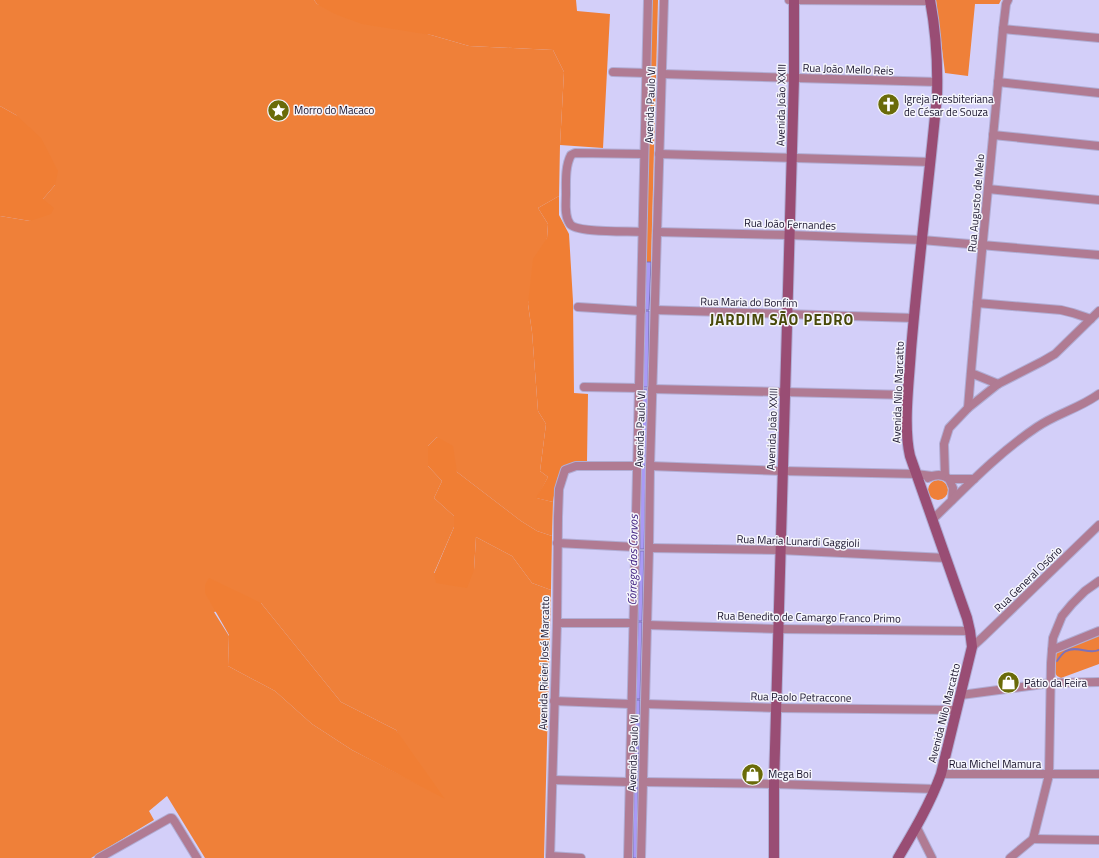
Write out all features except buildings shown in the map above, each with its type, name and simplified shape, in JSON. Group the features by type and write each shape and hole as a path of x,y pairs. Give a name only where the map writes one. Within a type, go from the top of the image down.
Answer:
{"street":[{"name":"Avenida Paulo VI","path":"628,858 630,704 640,388 642,232 648,0"},
{"name":"Avenida Paulo VI","path":"640,858 664,0"},
{"path":"789,0 930,0"},
{"name":"Avenida João XXIII","path":"774,858 774,784 786,314 794,78 794,0"},
{"name":"Avenida Nilo Marcatto","path":"898,858 935,789 941,774 972,647 967,618 908,447 908,395 914,318 938,82 936,36 930,0"},
{"name":"Rua Augusto de Melo","path":"968,408 1003,29 1006,4 1008,0"},
{"path":"1003,29 1099,38"},
{"path":"613,72 646,73"},
{"name":"Rua João Mello Reis","path":"662,74 938,82"},
{"path":"998,82 1099,93"},
{"path":"993,135 1099,146"},
{"path":"642,232 587,230 576,228 571,226 568,221 566,210 568,163 571,155 580,152 644,154"},
{"path":"659,154 931,162"},
{"path":"988,189 1099,200"},
{"name":"Rua João Fernandes","path":"657,232 922,240 1099,255"},
{"path":"977,303 1061,310 1091,319"},
{"path":"578,307 641,311"},
{"name":"Rua Maria do Bonfim","path":"655,310 914,318"},
{"path":"952,500 953,488 947,477 944,444 949,428 968,408 998,384 1055,354 1099,311"},
{"path":"971,373 998,384"},
{"path":"584,387 640,388"},
{"path":"652,390 908,395"},
{"path":"933,519 1012,445 1038,426 1090,401 1099,394"},
{"name":"Avenida Ricieri José Marcatto","path":"550,857 557,623 559,489 565,470 576,466 637,466"},
{"path":"650,466 783,471 918,479 932,476 974,479"},
{"name":"Rua General Osório","path":"972,647 1099,525"},
{"path":"557,543 635,547"},
{"name":"Rua Maria Lunardi Gaggioli","path":"649,548 780,550 946,558"},
{"path":"1010,858 1033,839 1049,775 1053,638 1062,616 1085,591 1099,581"},
{"path":"557,623 633,623"},
{"name":"Rua Benedito de Camargo Franco Primo","path":"647,625 779,629 970,631"},
{"path":"1052,650 1099,631"},
{"path":"961,695 1051,683 1099,682"},
{"path":"554,701 630,704"},
{"name":"Rua Paolo Petraccone","path":"645,704 777,708 957,710"},
{"name":"Rua Michel Mamura","path":"941,774 1099,774"},
{"path":"552,780 629,782"},
{"path":"643,782 935,789"},
{"path":"99,858 166,819 172,818 197,858"},
{"path":"916,826 932,858"},
{"path":"1033,839 1099,840"},
{"path":"550,857 581,858"}],"shaded area":[{"path":"0,0 314,0 317,4 469,46 553,50 564,72 559,196 538,208 548,224 547,238 528,304 532,332 538,411 546,424 540,471 548,477 537,498 553,502 552,536 537,531 521,521 457,472 437,437 428,446 428,466 442,481 434,498 454,516 454,527 434,573 474,570 476,537 512,556 532,583 551,590 544,858 205,858 167,796 149,811 154,820 91,858 0,858 0,216 30,221 43,199 55,185 16,115 0,106","holes":["261,603 341,702 396,730 424,787 352,750 312,724 275,691 228,666 229,636 214,612"]},
{"path":"314,0 576,0 577,11 610,14 603,148 560,145 564,72 553,50 469,46 431,35 362,24 335,14 317,4"},
{"path":"652,0 658,0 651,262 646,262"},
{"path":"936,0 1001,0 999,4 975,4 968,76 945,73"},
{"path":"0,106 16,115 41,138 58,171 55,185 43,199 54,208 51,214 30,221 0,216"},
{"path":"559,196 559,215 569,234 573,301 574,393 588,394 587,461 570,463 562,469 556,483 553,502 536,498 548,477 540,471 546,424 538,411 532,332 528,304 533,259 547,238 548,224 538,208"},
{"path":"646,262 651,262 649,310 645,310"},
{"path":"645,311 649,311 648,387 643,387"},
{"path":"643,389 648,389 646,465 642,466"},
{"path":"437,437 453,446 457,472 521,521 537,531 552,536 551,590 532,583 512,556 476,537 474,570 467,588 436,583 434,574 454,527 454,516 434,498 442,481 428,466 428,446"},
{"path":"641,467 646,467 644,549 640,549"},
{"path":"938,480 945,483 948,490 945,497 938,500 931,497 928,490 931,483"},
{"path":"640,551 644,551 642,621 638,621"},
{"path":"209,578 261,603 341,702 396,730 445,799 352,750 312,724 275,691 228,666 229,635 205,593 205,585"},
{"path":"638,622 642,622 640,699 636,699"},
{"path":"1099,633 1099,664 1061,678 1057,676 1054,671 1055,653 1070,644"},
{"path":"636,700 640,700 638,782 634,782"},
{"path":"634,783 638,783 637,858 633,858"}],"waterway":[{"path":"1057,661 1066,651 1070,649 1091,651 1099,650"}],"place":[{"name":"Igreja Presbiteriana de César de Souza","path":"888,105"},
{"name":"Morro do Macaco","path":"279,110"},
{"name":"Pátio da Feira","path":"1008,683"},
{"name":"Mega Boi","path":"753,774"}],"district":[{"name":"JARDIM SÃO PEDRO","path":"782,320"}],"water label":[{"name":"Córrego dos Corvos","path":"633,560"}]}
